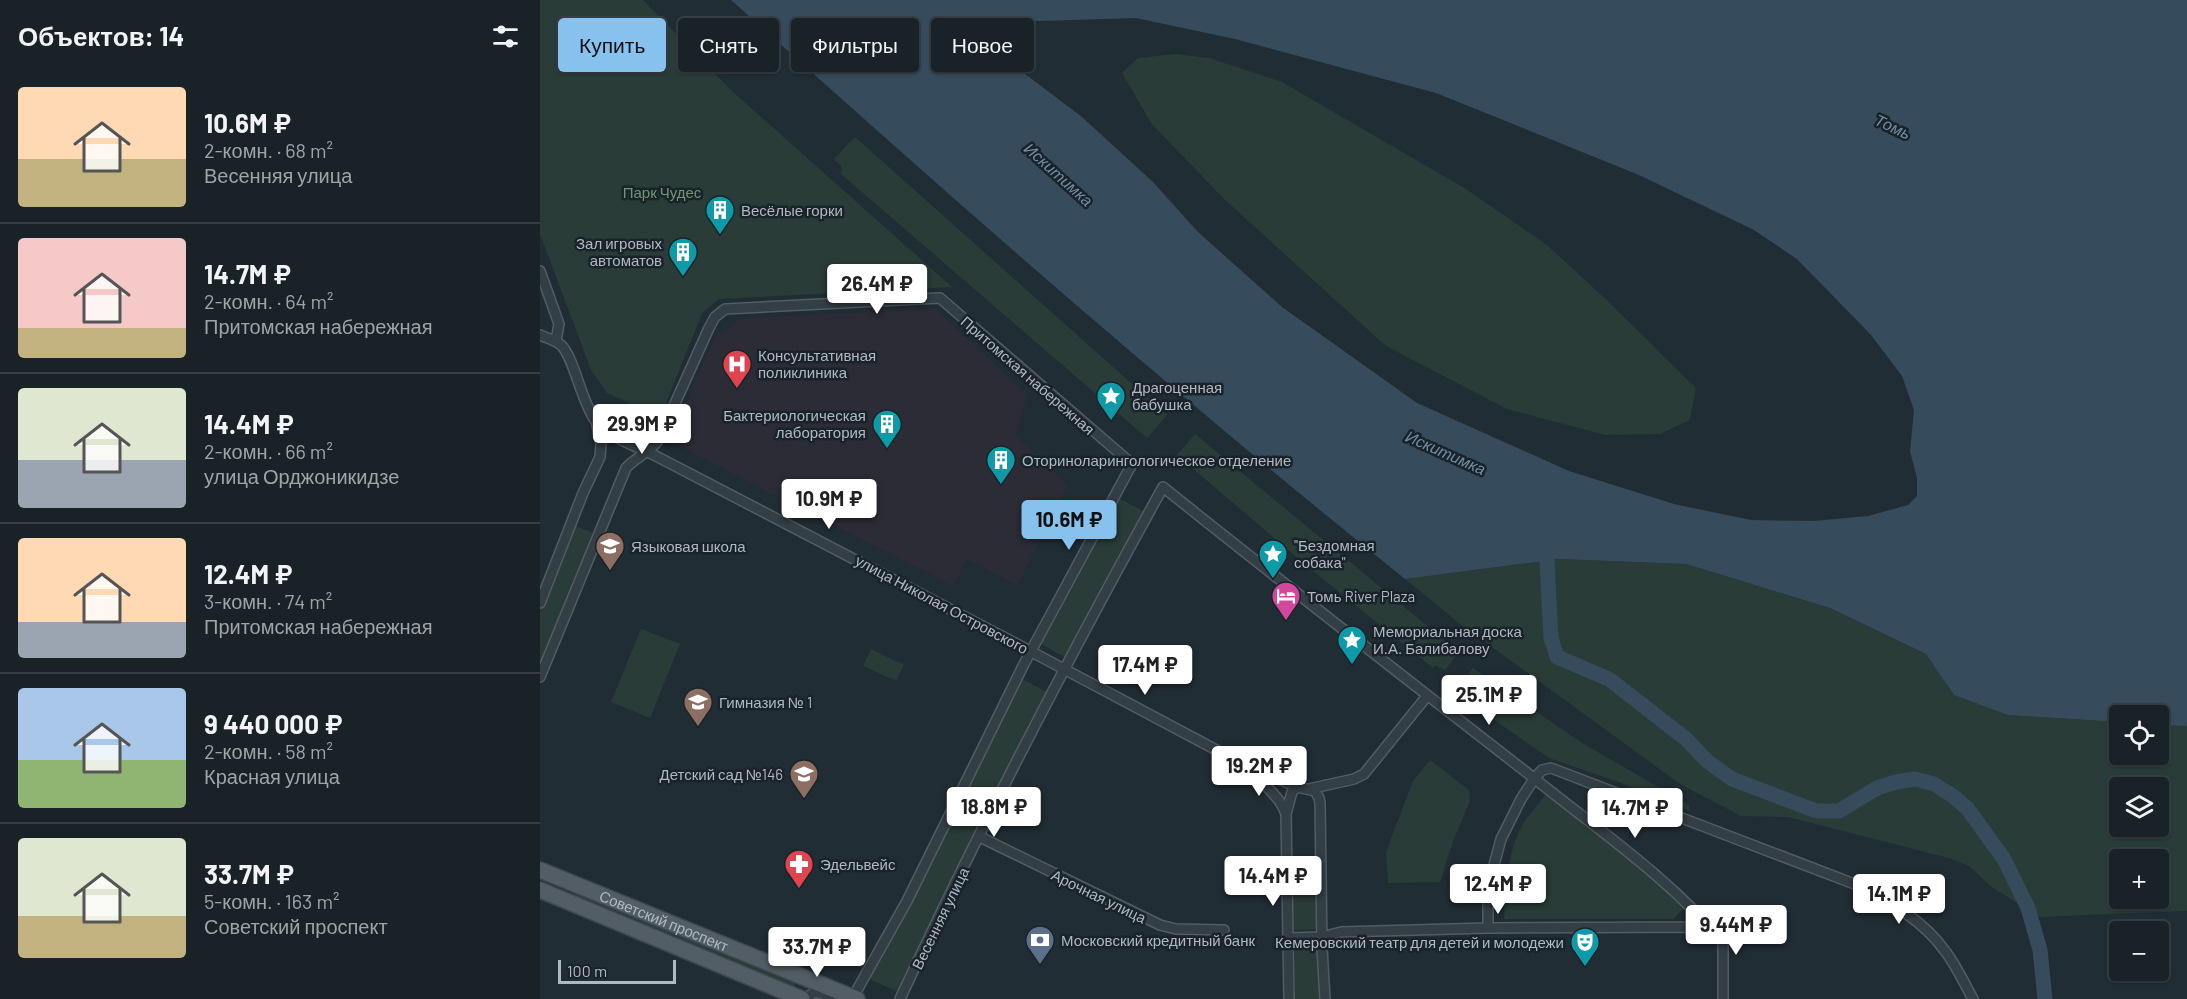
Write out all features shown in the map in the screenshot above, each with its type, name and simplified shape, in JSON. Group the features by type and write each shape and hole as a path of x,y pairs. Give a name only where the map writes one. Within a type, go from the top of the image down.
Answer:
{"main road":[{"name":"Советский проспект","path":"540,870 854,999"},
{"path":"571,903 568,898 570,890 579,886"},
{"name":"Советский проспект","path":"540,890 802,999"}],"street":[{"path":"540,270 559,324 556,341 540,335"},
{"name":"Притомская набережная","path":"626,468 632,461 647,452 659,439 709,328 725,309 940,298 1132,464 1030,651"},
{"name":"улица Николая Островского","path":"556,341 565,350 582,396 596,421 610,434 1065,669 1256,771 1266,773 1297,788"},
{"path":"596,421 601,444 600,457"},
{"path":"540,603 583,493 600,457 607,446 622,440 628,459 626,468 540,677"},
{"name":"Весенняя улица","path":"900,999 1065,669 1163,487 1427,696"},
{"path":"854,999 908,900 1030,651"},
{"path":"1289,999 1286,814 1292,792 1297,788 1309,789 1354,779 1364,774 1427,696 1634,856 1690,906 1723,942 1723,999"},
{"path":"1488,928 1488,887 1501,839 1521,799 1534,779 1545,768 1561,771 1857,885 1882,898 1929,932 1945,951 1973,999"},
{"path":"1256,771 1261,780 1281,801 1286,814"},
{"path":"1309,789 1317,794 1320,803 1325,999"},
{"name":"Арочная улица","path":"980,837 1160,925 1176,929 1224,930"},
{"path":"1287,938 1322,937 1341,932 1488,928 1710,927"},
{"path":"807,999 816,992 837,999"}],"shaded area":[{"path":"936,309 1028,396 1015,435 1068,485 1017,585 967,559 953,586 669,441 715,337 742,318"}],"green space":[{"name":"Парк Чудес","path":"540,0 643,0 661,18 558,18 558,72 666,72 666,24 678,36 678,72 713,72 952,287 719,299 702,313 660,418 607,393 591,370 540,234"},
{"path":"1175,54 1209,58 1282,82 1466,189 1547,245 1696,388 1690,420 1660,434 1605,435 1507,409 1386,346 1224,199 1151,123 1122,73 1138,58"},
{"path":"855,137 1167,415 1147,438 841,174 842,167 834,159"},
{"path":"1195,434 1459,652 1445,670 1435,665 1433,668 1302,562 1177,455"},
{"path":"1117,497 1147,513 1072,661 1041,644"},
{"path":"573,525 593,533 540,666 540,608"},
{"path":"1559,559 1686,564 1830,608 1926,654 1955,695 2008,715 2109,721 2109,765 2169,765 2169,725 2187,726 2187,911 2040,917 1993,888 1969,866 1949,858 1788,817 1741,816 1680,784 1459,623 1405,579"},
{"path":"641,629 680,644 650,718 611,702"},
{"path":"871,649 904,665 896,681 863,666"},
{"path":"1473,668 1579,741 1689,805 1690,811 1621,783 1549,758 1454,692"},
{"path":"1020,678 1049,693 899,992 869,979"},
{"path":"1430,760 1469,790 1470,801 1454,839 1440,882 1388,883 1386,852 1413,781"},
{"path":"1547,793 1620,851 1684,908 1673,919 1504,919 1509,867 1515,842 1526,819"},
{"path":"1317,859 1318,929 1292,930 1291,860"},
{"path":"577,891 797,981 794,989 572,896"},
{"path":"1295,941 1320,941 1320,999 1295,999"}],"water":[{"name":"Томь","path":"731,0 2187,0 2187,726 2169,725 2169,705 2109,705 2109,721 2008,715 1954,695 1926,654 1830,608 1686,564 1559,559 1405,579 1148,367 812,72 919,72 919,18 791,18 791,53 779,43 779,18 751,18","holes":["931,18 1034,18 1034,21 1040,21 1136,18 1235,39 1436,93 1639,175 1754,230 1797,259 1871,335 1902,376 1914,410 1910,451 1917,478 1917,496 1908,505 1868,516 1813,521 1751,520 1674,504 1569,471 1417,403 1282,307 1198,232 1153,182 1082,117 1023,72 931,72"]}],"waterway":[{"name":"Искитимка","path":"1546,542 1551,638 1557,657 1609,679 1686,739 1707,761 1732,779 1816,811 1839,811 1877,788 1915,779 1934,784 1967,808 2004,859 2028,908 2040,950 2045,999"}],"place":[{"name":"Весёлые горки","path":"720,236"},
{"name":"Зал игровых автоматов","path":"683,278"},
{"name":"Консультативная поликлиника","path":"737,390"},
{"name":"Драгоценная бабушка","path":"1111,422"},
{"name":"Бактериологическая лаборатория","path":"887,450"},
{"name":"Оториноларингологическое отделение","path":"1001,486"},
{"name":"Языковая школа","path":"610,572"},
{"name":"\"Бездомная собака\"","path":"1273,580"},
{"name":"Томь River Plaza","path":"1286,622"},
{"name":"Мемориальная доска И.А. Балибалову","path":"1352,666"},
{"name":"Гимназия № 1","path":"698,728"},
{"name":"Детский сад №146","path":"804,800"},
{"name":"Эдельвейс","path":"799,890"},
{"name":"Московский кредитный банк","path":"1040,966"},
{"name":"Кемеровский театр для детей и молодежи","path":"1585,968"}]}
